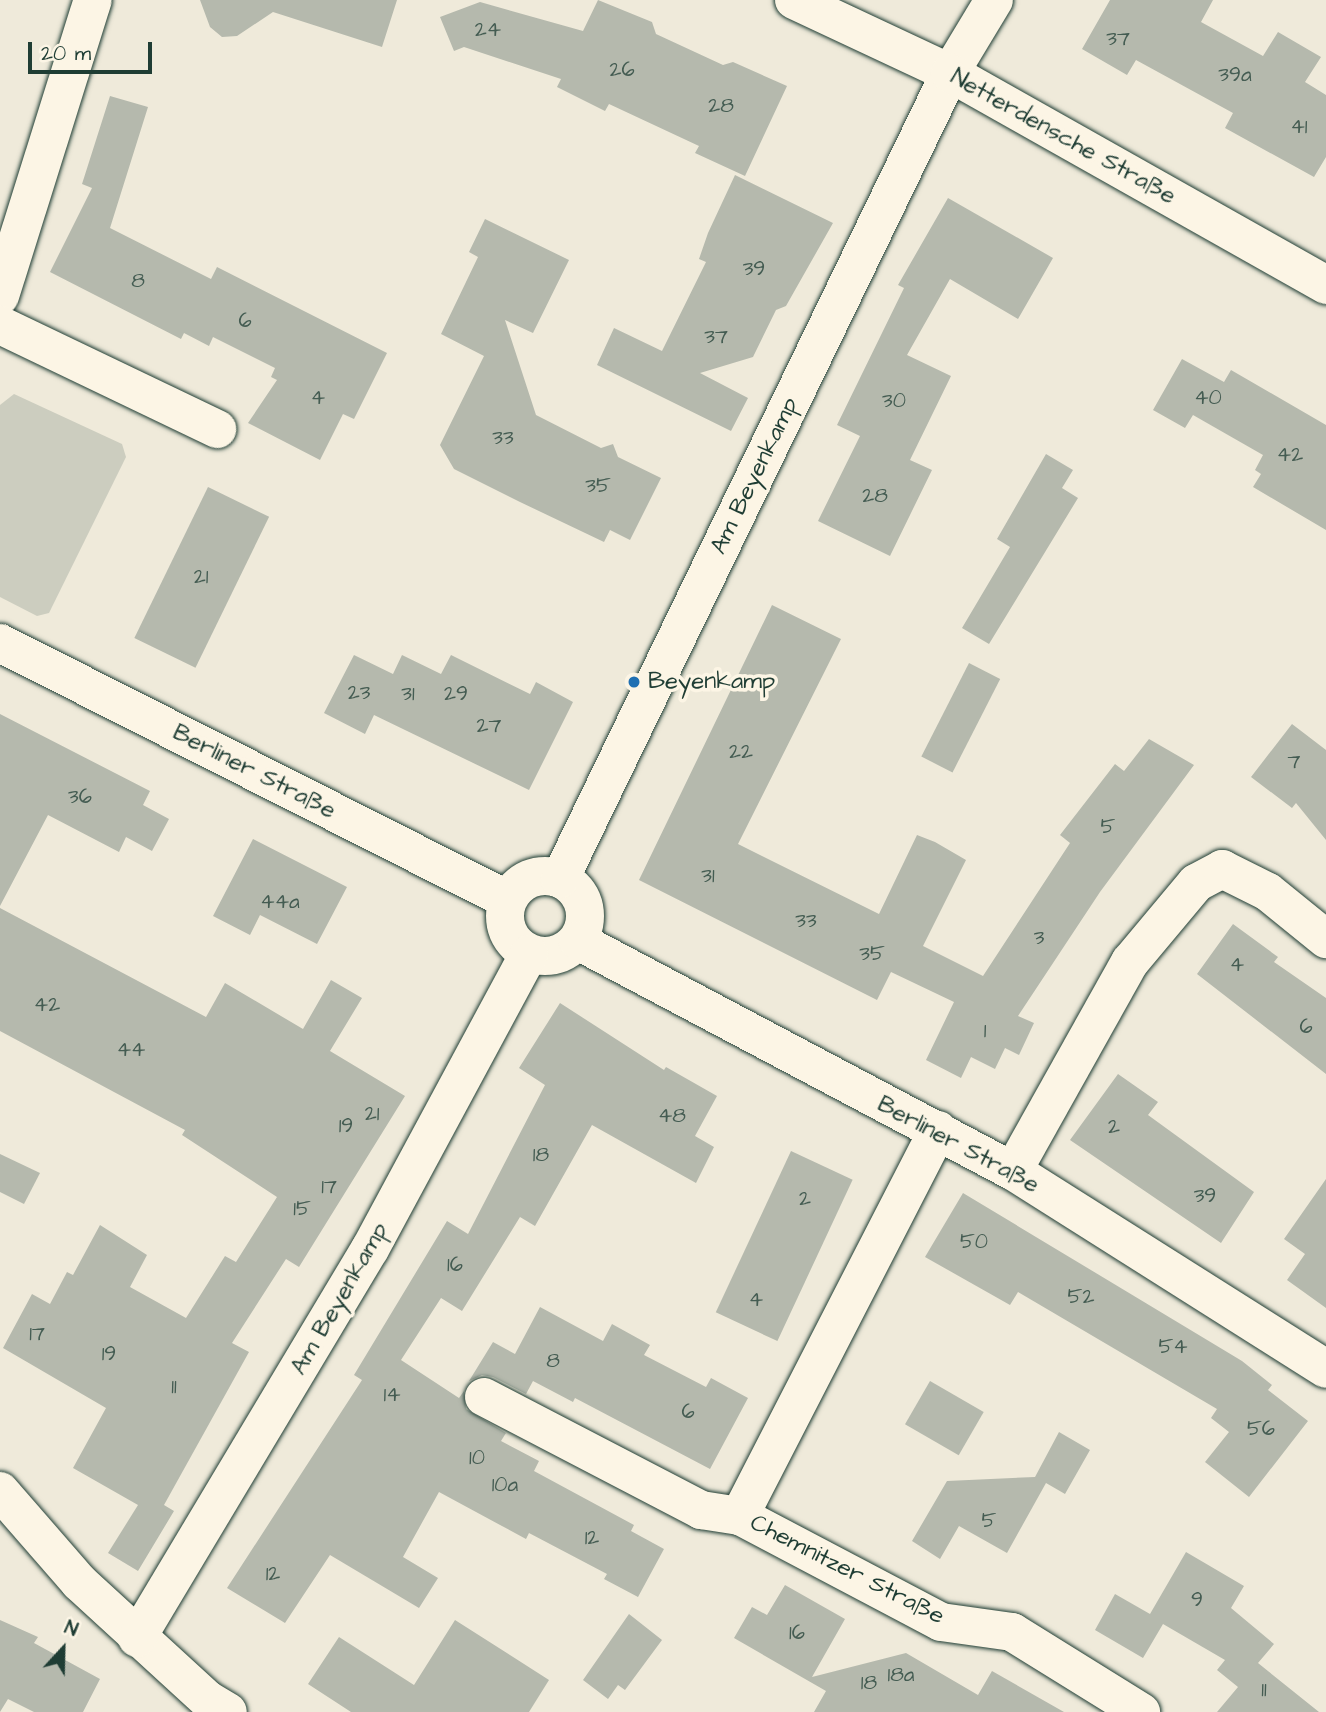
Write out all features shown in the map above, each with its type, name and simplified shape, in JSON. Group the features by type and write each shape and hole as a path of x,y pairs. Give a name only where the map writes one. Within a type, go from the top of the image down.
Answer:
{"street":[{"path":"0,296 93,0"},
{"name":"Netterdensche Straße","path":"794,0 950,73 1326,285"},
{"name":"Am Beyenkamp","path":"560,878 950,73 995,0"},
{"path":"0,325 217,429"},
{"name":"Berliner Straße","path":"0,643 508,901"},
{"path":"1013,1171 1130,962 1196,883 1222,869 1268,892 1326,939"},
{"path":"531,878 560,878 576,889 584,904 586,917 578,941 559,955 529,954 508,932 508,901 515,889 531,878"},
{"name":"Berliner Straße","path":"578,941 1013,1171 1326,1369"},
{"name":"Am Beyenkamp","path":"137,1638 370,1249 529,954"},
{"name":"Chemnitzer Straße","path":"740,1516 938,1130"},
{"name":"Chemnitzer Straße","path":"484,1397 701,1510 740,1516 941,1622 1012,1632 1141,1712"},
{"path":"0,1491 79,1582 213,1708"}],"shaded area":[{"path":"14,394 122,444 126,457 49,613 37,616 0,597 0,405"}],"building":[{"path":"200,0 397,0 382,47 273,12 237,36 222,37 210,27"},
{"path":"598,0 652,22 656,34 723,65 733,62 787,86 745,176 695,153 699,146 609,104 605,111 557,87 561,79 464,47 454,51 440,17 480,2 583,31"},
{"path":"1110,0 1213,0 1201,22 1263,56 1278,32 1321,57 1305,82 1326,95 1326,157 1314,177 1225,128 1233,113 1136,60 1127,75 1082,49"},
{"path":"110,96 148,107 110,228 211,279 217,267 387,353 354,419 343,414 320,460 248,423 277,380 271,377 275,368 213,337 209,346 184,333 181,339 50,272 92,188 82,184"},
{"path":"735,175 833,223 786,306 776,310 753,357 700,373 748,398 731,431 597,365 614,328 662,351 706,262 699,259"},
{"path":"948,198 1053,258 1018,319 950,279 907,355 951,376 910,460 932,470 890,556 818,521 860,436 837,425 904,288 898,285"},
{"path":"485,219 569,260 533,333 505,320 536,415 601,448 613,444 618,457 661,478 630,540 610,530 604,542 454,469 440,445 484,356 441,334 478,257 469,252"},
{"path":"1182,359 1224,382 1231,370 1326,425 1326,530 1253,487 1261,474 1255,470 1263,455 1193,415 1185,428 1153,410"},
{"path":"1046,454 1073,470 1062,488 1078,498 989,644 962,628 1010,547 997,539"},
{"path":"208,487 269,517 195,668 134,638"},
{"path":"772,605 841,639 738,844 879,914 917,835 935,842 966,860 923,946 983,976 1070,843 1060,835 1115,764 1124,771 1149,739 1194,765 1100,892 1018,1016 1034,1023 1019,1055 1005,1048 995,1069 971,1057 961,1078 926,1060 954,1002 891,972 877,1000 639,880"},
{"path":"354,655 393,674 402,655 441,674 451,655 530,694 536,682 573,702 529,790 374,715 365,734 324,713"},
{"path":"969,663 1000,679 953,772 921,757"},
{"path":"0,714 150,791 143,805 169,819 152,851 126,837 119,852 48,815 0,906"},
{"path":"1292,724 1326,750 1326,840 1296,803 1292,808 1251,777"},
{"path":"253,839 347,887 317,944 260,915 250,935 213,916"},
{"path":"0,908 206,1017 225,983 303,1029 331,980 362,998 330,1051 405,1096 299,1267 286,1259 232,1343 249,1352 164,1505 174,1511 138,1571 108,1553 138,1505 73,1468 106,1408 3,1348 32,1294 50,1304 67,1272 73,1275 100,1225 147,1255 130,1287 186,1318 225,1256 236,1262 277,1197 182,1135 185,1130 0,1031"},
{"path":"1233,924 1278,957 1274,962 1326,998 1326,1074 1197,974"},
{"path":"560,1003 664,1070 666,1067 717,1096 695,1136 714,1147 696,1183 592,1125 535,1226 520,1217 462,1311 441,1298 401,1360 459,1398 464,1391 466,1409 506,1433 501,1441 539,1461 534,1471 634,1525 631,1531 664,1549 638,1597 604,1579 607,1574 529,1533 526,1539 439,1492 403,1557 438,1578 419,1608 330,1555 285,1623 227,1588 362,1380 354,1375 447,1221 468,1234 545,1085 519,1068"},
{"path":"1118,1074 1158,1102 1148,1115 1254,1192 1221,1243 1070,1140"},
{"path":"791,1151 853,1180 777,1341 716,1312"},
{"path":"0,1154 40,1173 24,1204 0,1192"},
{"path":"1326,1179 1326,1308 1287,1280 1305,1254 1284,1239"},
{"path":"963,1193 1242,1361 1272,1385 1268,1390 1308,1421 1249,1497 1205,1462 1229,1432 1211,1418 1217,1409 1018,1292 1010,1305 925,1257"},
{"path":"540,1307 603,1341 612,1324 650,1345 644,1355 706,1387 711,1378 748,1398 710,1469 575,1398 573,1402 533,1381 526,1394 493,1377 482,1375 469,1381 493,1342 515,1354"},
{"path":"930,1381 984,1412 959,1455 905,1424"},
{"path":"1059,1432 1090,1450 1065,1494 1046,1483 1007,1553 959,1526 940,1559 912,1541 947,1481 1035,1477"},
{"path":"1186,1552 1244,1586 1231,1608 1274,1644 1258,1663 1319,1712 1217,1712 1238,1687 1217,1670 1225,1660 1163,1624 1143,1658 1095,1630 1115,1594 1150,1614"},
{"path":"785,1585 845,1619 812,1677 906,1653 978,1695 992,1671 1064,1712 814,1712 826,1691 734,1638 752,1607 767,1615"},
{"path":"629,1614 662,1640 625,1690 618,1685 608,1699 583,1680"},
{"path":"0,1620 38,1637 34,1643 100,1679 83,1712 34,1712 8,1699 0,1712"},
{"path":"455,1620 549,1680 529,1712 351,1712 308,1684 339,1637 414,1685"}],"place":[{"name":"Beyenkamp","path":"634,682"}]}
